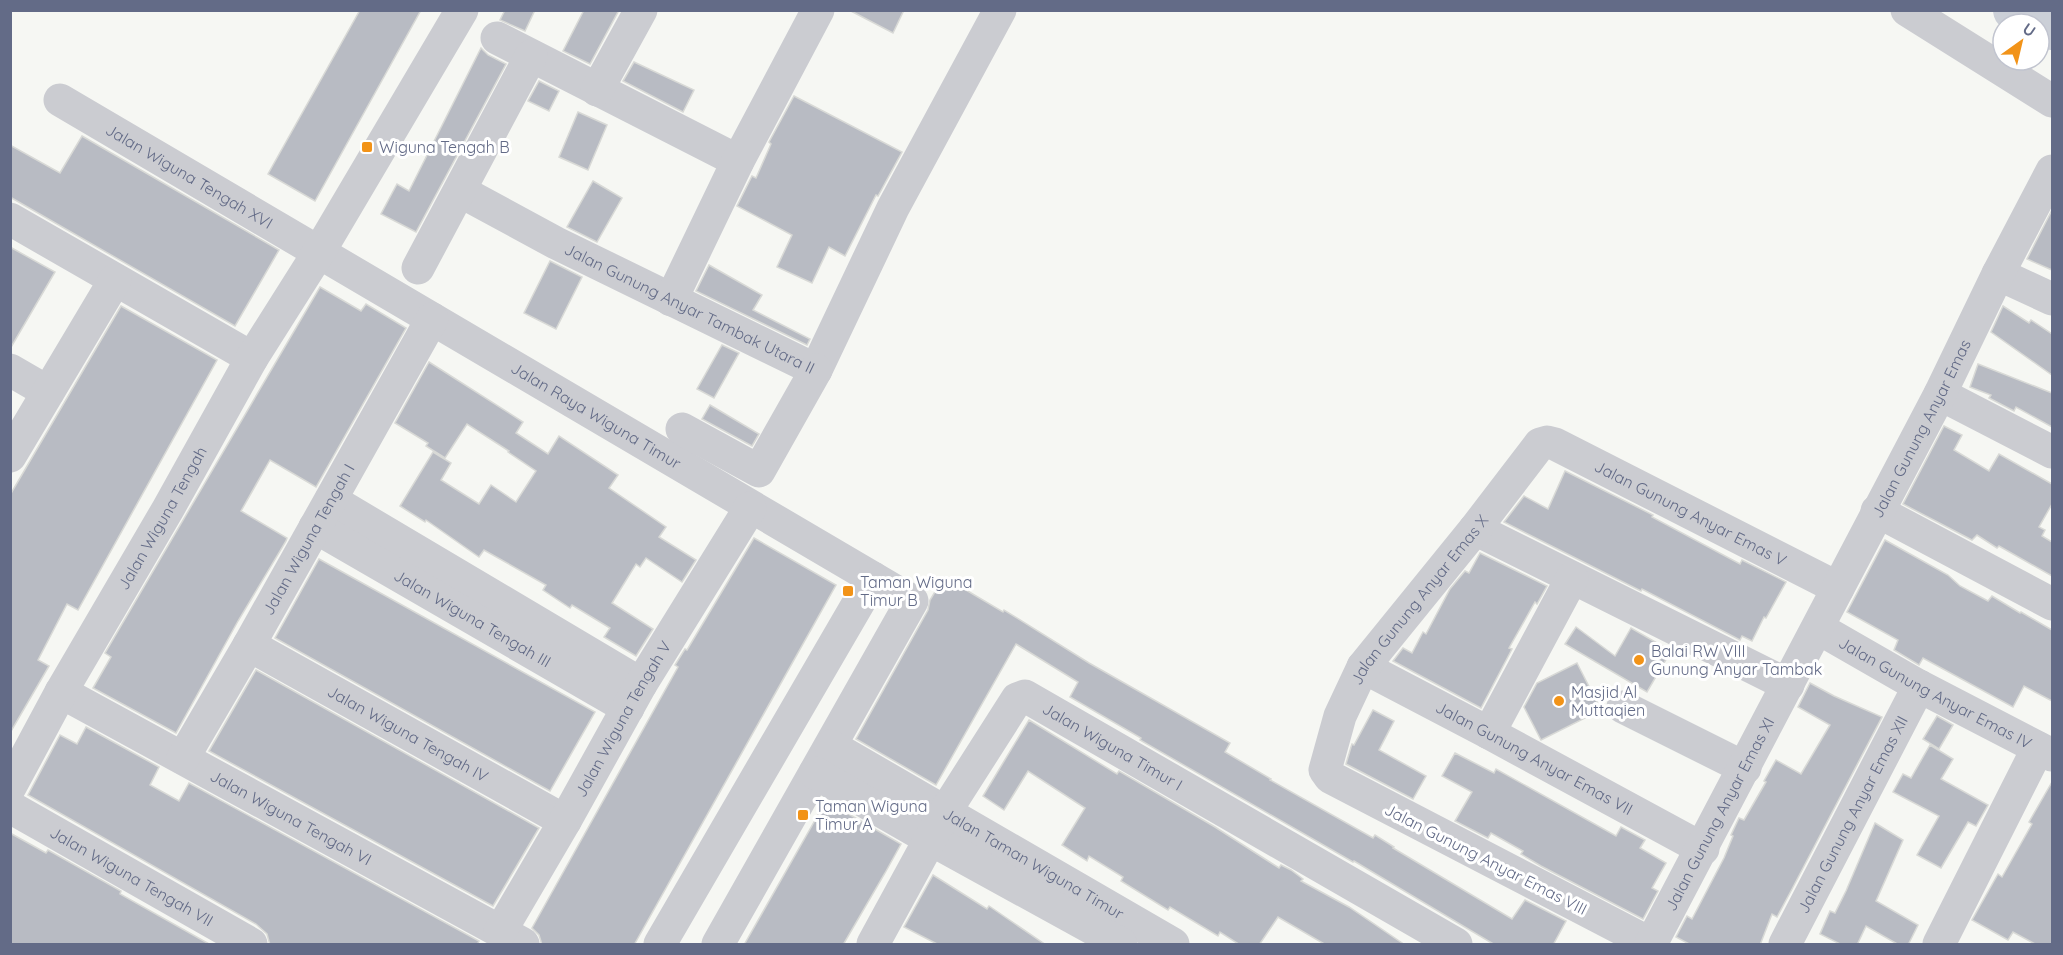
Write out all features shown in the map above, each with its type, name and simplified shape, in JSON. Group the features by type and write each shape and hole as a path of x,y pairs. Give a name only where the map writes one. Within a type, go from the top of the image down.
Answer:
{"street":[{"name":"Jalan Wiguna Tengah","path":"10,787 61,692 252,358 319,252 462,10"},
{"path":"597,90 641,10"},
{"path":"671,300 738,161 818,10"},
{"name":"Jalan Gunung Anyar Tambak Utara II","path":"460,191 556,243 816,370 893,208 999,10"},
{"path":"1907,10 2052,101"},
{"path":"497,39 738,161"},
{"path":"418,268 531,56"},
{"name":"Jalan Wiguna Tengah XVI","path":"60,100 319,252"},
{"name":"Jalan Gunung Anyar Emas","path":"1788,685 1940,394 1998,274 2052,171"},
{"path":"10,219 252,358"},
{"name":"Jalan Raya Wiguna Timur","path":"319,252 750,507 910,598 911,604 718,945"},
{"path":"1998,274 2052,299"},
{"path":"10,456 115,280"},
{"name":"Jalan Wiguna Tengah I","path":"183,758 432,319"},
{"path":"10,370 48,392"},
{"path":"682,429 759,471 816,370"},
{"path":"1940,394 2052,452"},
{"name":"Jalan Gunung Anyar Emas V","path":"1540,444 1547,442 1555,444 1838,588"},
{"name":"Jalan Gunung Anyar Emas X","path":"1325,770 1340,716 1363,667 1475,529 1540,444"},
{"name":"Jalan Wiguna Tengah V","path":"512,938 565,821 634,696 750,507"},
{"path":"1877,511 2052,604"},
{"name":"Jalan Wiguna Tengah III","path":"323,514 634,696"},
{"path":"1475,529 1788,685"},
{"path":"660,945 873,578"},
{"path":"1489,733 1572,578"},
{"name":"Jalan Gunung Anyar Emas IV","path":"1818,628 1919,686 2045,752"},
{"name":"Jalan Wiguna Tengah IV","path":"249,645 565,821"},
{"name":"Jalan Gunung Anyar Emas VII","path":"1363,667 1703,849"},
{"name":"Jalan Gunung Anyar Emas XI","path":"1651,945 1788,685"},
{"name":"Jalan Gunung Anyar Emas XII","path":"1785,945 1919,686"},
{"name":"Jalan Wiguna Tengah VI","path":"61,692 512,938"},
{"name":"Jalan Wiguna Timur I","path":"873,945 938,825 1017,699 1025,696 1456,945"},
{"path":"1623,707 1744,768"},
{"path":"1939,945 2045,752"},
{"name":"Jalan Taman Wiguna Timur","path":"823,759 938,825 1173,945"},
{"name":"Jalan Gunung Anyar Emas VIII","path":"1325,770 1340,784 1651,945"},
{"name":"Jalan Wiguna Tengah VII","path":"10,807 251,945"},
{"name":"Jalan Taman Wiguna Timur","path":"938,825 1121,945"}],"building":[{"path":"360,10 421,10 315,201 268,174"},
{"path":"505,10 535,10 525,31 500,20"},
{"path":"584,10 619,10 590,64 563,51"},
{"path":"849,10 904,10 893,33"},
{"path":"481,48 488,55 506,64 416,232 381,214 397,184 409,191"},
{"path":"634,62 694,90 683,112 623,81"},
{"path":"539,81 559,91 549,111 528,101"},
{"path":"794,96 902,152 878,196 876,195 845,256 829,247 812,283 777,267 792,235 737,206 752,176 756,178 771,144 769,142"},
{"path":"578,112 607,125 588,170 559,157"},
{"path":"82,136 279,250 235,326 10,197 10,145 60,173"},
{"path":"593,181 622,198 597,242 567,227"},
{"path":"2052,210 2052,270 2027,259"},
{"path":"10,247 55,272 10,349"},
{"path":"550,261 582,277 556,329 524,313"},
{"path":"709,265 762,295 753,310 810,339 807,345 696,291"},
{"path":"320,287 361,311 366,304 406,328 316,487 270,460 241,511 287,538 176,733 93,688 111,657 105,653"},
{"path":"121,306 217,360 78,610 67,604 38,660 49,666 10,733 10,495"},
{"path":"2003,306 2029,323 2031,320 2052,334 2052,375 1991,332"},
{"path":"722,345 739,353 714,398 697,389"},
{"path":"429,362 523,422 516,433 548,454 559,436 618,475 609,488 666,527 659,537 696,560 682,582 646,558 640,567 636,564 612,603 653,629 636,656 604,637 610,628 572,605 570,608 543,590 546,585 484,550 479,557 426,520 425,522 400,506 433,452 451,463 441,480 479,504 491,485 516,502 536,471 467,424 445,458 426,446 428,443 395,423"},
{"path":"1978,364 2052,393 2052,427 2016,407 2014,411 1989,398 1991,395 1970,387"},
{"path":"710,405 759,434 752,446 702,419"},
{"path":"1944,426 1962,435 1954,450 1989,471 1999,454 2052,484 2052,504 2039,527 2045,530 2042,536 2052,542 2052,576 1999,546 1997,548 1977,535 1972,540 1903,504"},
{"path":"1565,471 1653,515 1652,517 1740,564 1742,560 1786,582 1752,641 1742,636 1740,640 1504,522 1524,496 1548,509"},
{"path":"754,538 836,585 634,945 542,945 539,935 532,928 678,667 675,665 685,649 687,650"},
{"path":"1885,540 1948,575 1960,586 1988,601 1992,596 2052,630 2052,701 2024,686 2013,707 1923,658 1919,665 1894,650 1898,640 1847,612"},
{"path":"1480,553 1547,586 1537,604 1535,602 1509,648 1512,649 1481,708 1393,661 1403,648 1412,653 1423,632 1426,634 1450,589 1465,571 1469,573"},
{"path":"319,559 595,712 550,791 275,638"},
{"path":"944,577 1230,743 1225,752 1270,780 1373,838 1375,835 1512,919 1525,900 1566,921 1553,945 1495,945 1354,861 1140,740 1141,738 1070,697 1078,682 1016,644 936,785 856,739"},
{"name":"Balai RW VIII Gunung Anyar Tambak","path":"1576,627 1615,656 1631,628 1671,651 1647,692 1565,644"},
{"name":"Masjid Al Muttaqien","path":"1577,663 1601,710 1541,740 1524,707 1537,683"},
{"path":"256,670 539,828 493,906 209,751"},
{"path":"1810,683 1882,717 1777,917 1772,914 1760,945 1691,945 1676,937 1687,916 1692,919 1724,858 1739,818 1744,820 1776,760 1801,774 1830,725 1798,707"},
{"path":"1373,710 1394,721 1379,750 1426,776 1413,799 1346,764 1352,744 1354,745"},
{"path":"1937,716 1953,725 1939,749 1923,739"},
{"path":"1029,720 1117,774 1119,771 1215,827 1279,868 1281,865 1291,870 1303,879 1301,881 1349,907 1405,945 1326,945 1278,917 1259,945 1240,945 1220,932 1218,936 1170,907 1168,910 1121,881 1123,877 1089,856 1087,861 1062,845 1085,808 1028,771 1004,810 983,796"},
{"path":"86,727 159,767 150,785 179,801 189,783 479,941 477,945 270,945 267,934 256,924 28,795 60,735 77,744"},
{"path":"1930,745 1953,759 1941,779 1988,805 1976,826 1968,822 1941,868 1917,855 1939,816 1893,792 1903,774 1911,778"},
{"path":"1455,753 1494,773 1496,769 1616,836 1621,827 1645,840 1640,848 1666,863 1652,888 1658,891 1643,919 1541,866 1521,854 1523,851 1491,833 1488,838 1455,821 1472,792 1442,776"},
{"path":"2052,782 2052,945 2037,945 2013,932 2008,940 1972,920 1998,874 2002,877 2032,824 2029,822"},
{"path":"826,801 901,844 885,873 843,945 744,945"},
{"path":"1875,823 1903,840 1876,901 1918,925 1908,945 1899,945 1866,926 1857,945 1842,945 1820,934 1830,911 1835,913 1846,891"},
{"path":"10,833 46,853 48,850 211,945 10,945"},
{"path":"933,875 987,909 989,906 1046,945 939,945 904,927"}],"waterway":[{"path":"2014,10 2052,29"}],"place":[{"name":"Wiguna Tengah B","path":"367,147"},
{"name":"Taman Wiguna Timur B","path":"848,591"},
{"name":"Balai RW VIII Gunung Anyar Tambak","path":"1639,660"},
{"name":"Masjid Al Muttaqien","path":"1559,701"},
{"name":"Taman Wiguna Timur A","path":"803,815"}]}
